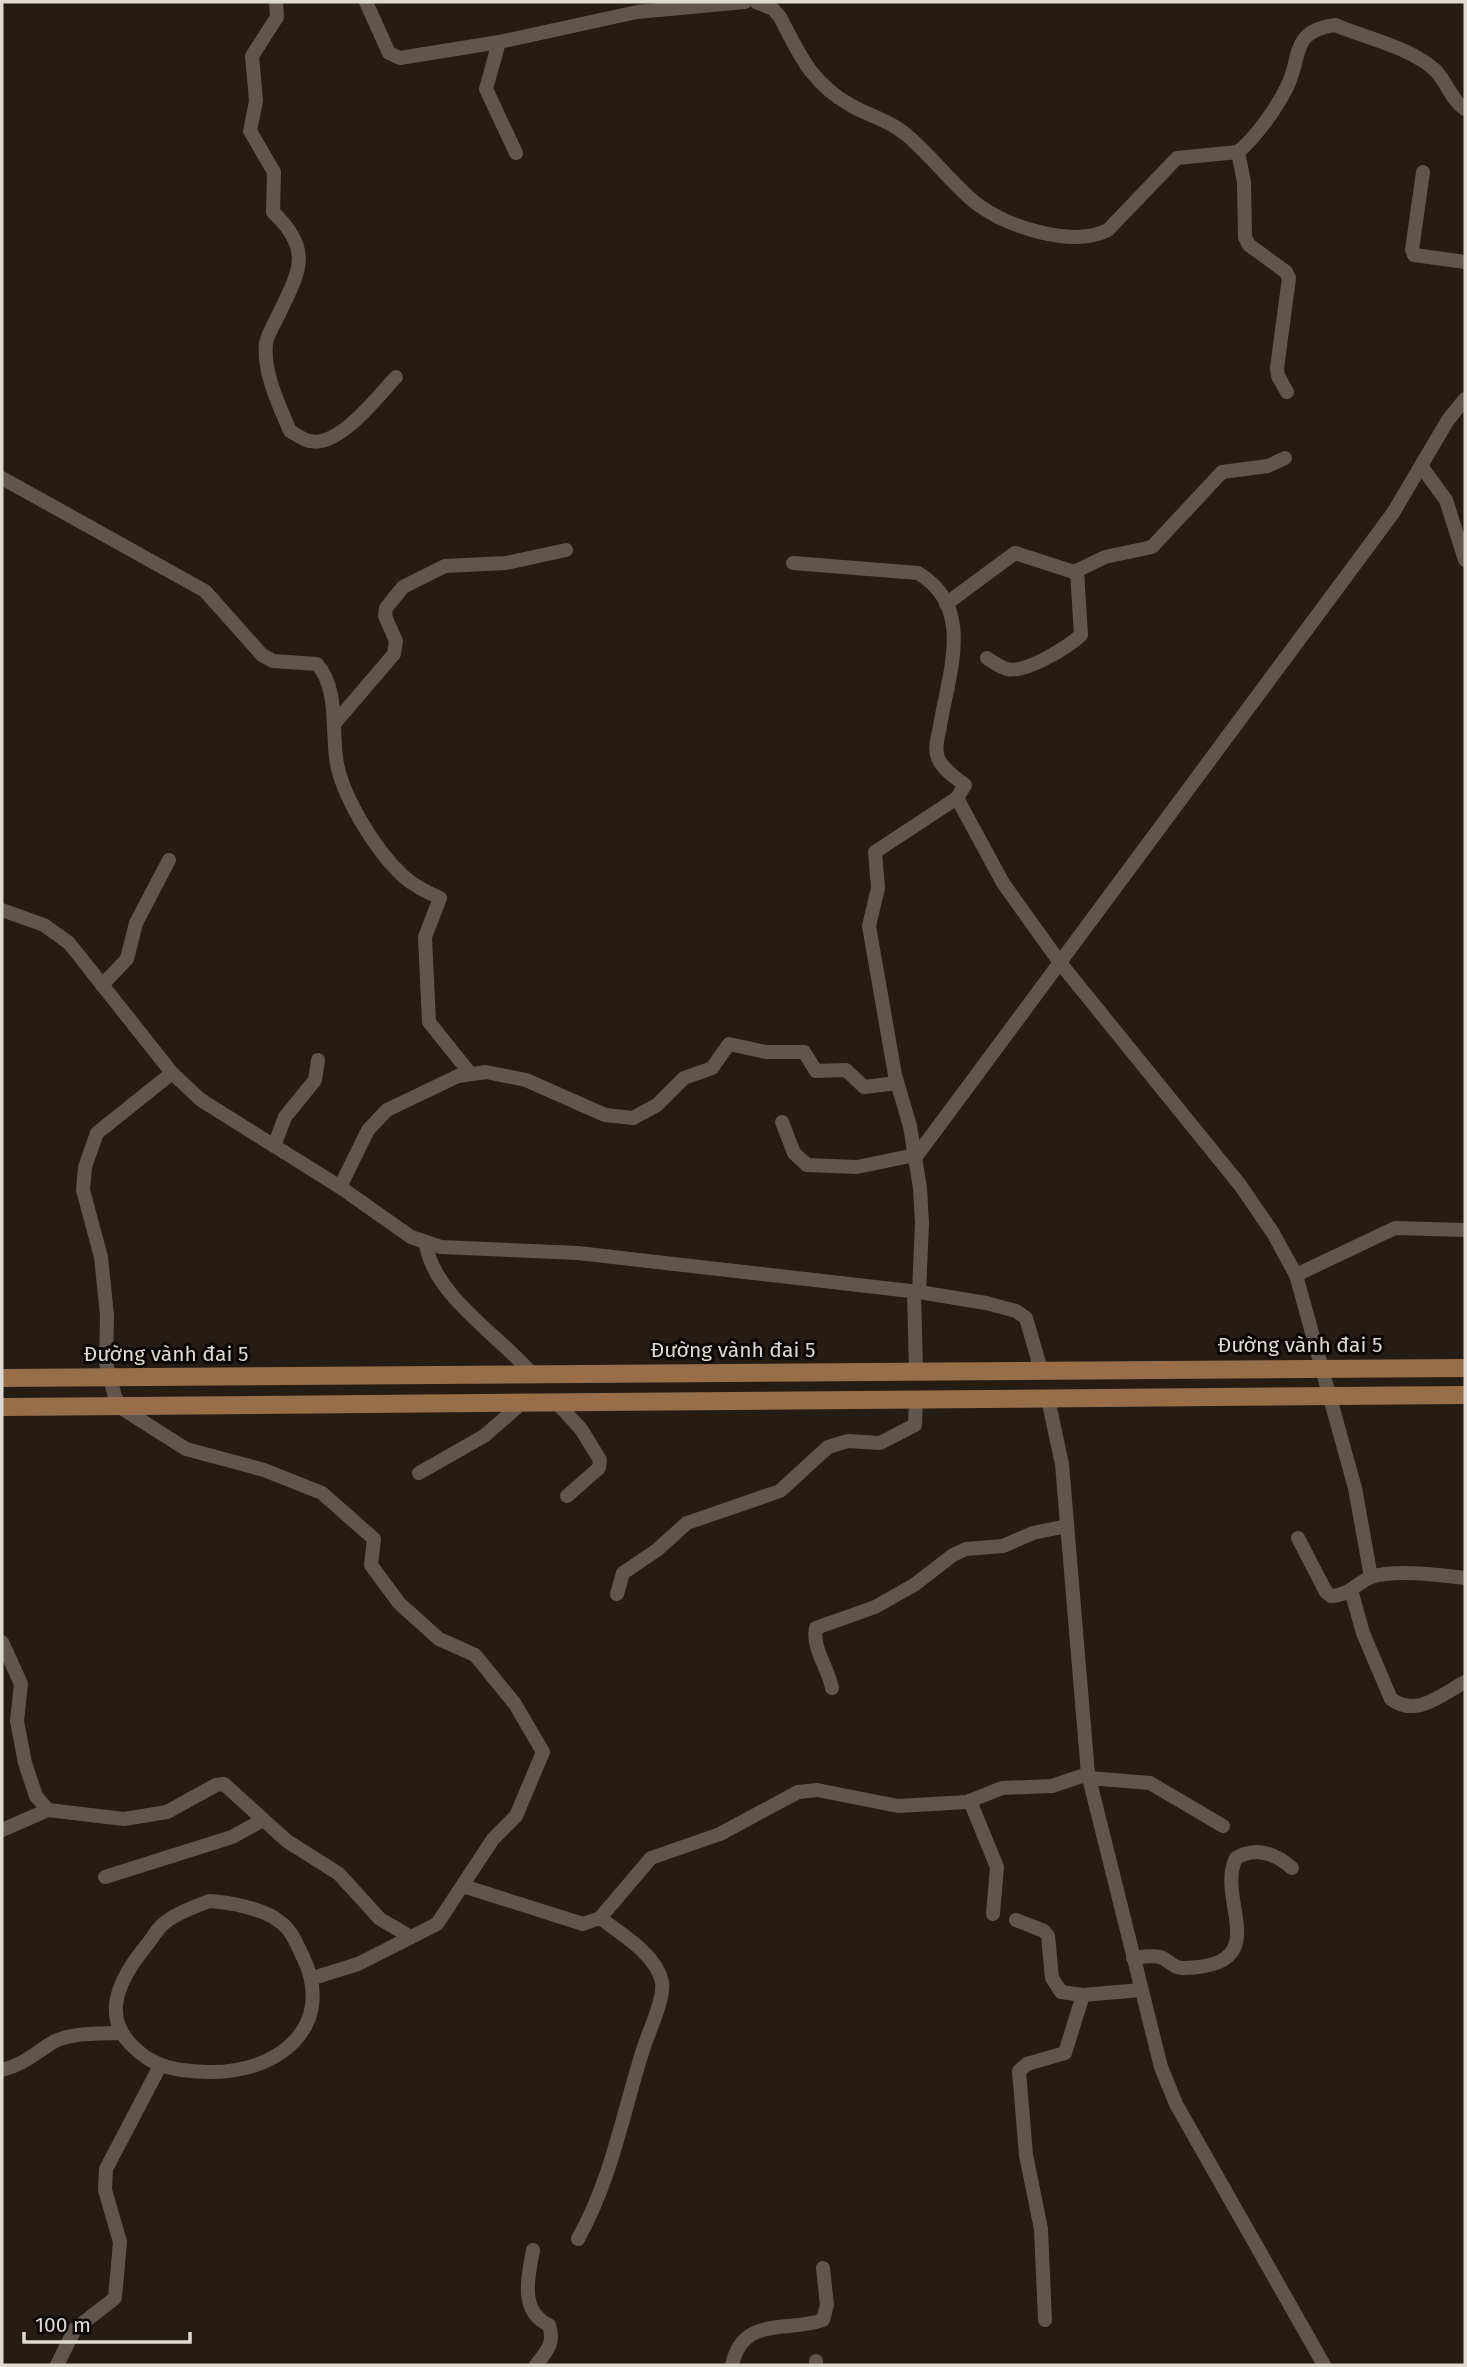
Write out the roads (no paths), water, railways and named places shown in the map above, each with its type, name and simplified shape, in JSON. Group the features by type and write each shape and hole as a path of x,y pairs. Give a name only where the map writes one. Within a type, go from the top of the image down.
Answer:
{"main road":[{"name":"Đường vành đai 5","path":"2,1378 1465,1368"},
{"path":"2,1407 1465,1395"}],"street":[{"path":"276,2 277,17 252,56 256,101 250,131 274,172 273,212 293,233 299,244 299,269 267,340 266,354 275,396 290,431 310,441 323,441 347,429 396,377"},
{"path":"366,2 394,58 499,42 627,14 745,2"},
{"path":"756,2 773,9 780,17 814,78 852,106 903,131 976,203 991,213 1053,236 1098,235 1108,230 1177,158 1238,152 1287,87 1298,45 1308,34 1321,27 1335,25 1422,60 1442,78 1458,104 1465,109"},
{"path":"499,42 486,89 516,153"},
{"path":"1238,152 1244,182 1245,237 1249,245 1286,272 1289,278 1278,368 1278,376 1287,392"},
{"path":"1423,172 1412,250 1414,255 1465,261"},
{"path":"782,1122 794,1153 807,1165 857,1167 915,1157 1394,513 1448,420 1465,399"},
{"path":"946,604 1015,552 1068,571 1077,571 1105,557 1152,547 1222,472 1268,466 1285,458"},
{"path":"1421,466 1446,499 1465,561"},
{"path":"2,478 205,591 262,655 273,661 317,664 327,681 335,723 337,764 362,822 404,877 440,898 425,937 429,1022 469,1072"},
{"path":"335,723 394,654 396,641 385,616 386,608 403,587 445,566 506,563 566,550"},
{"path":"793,563 918,573 927,578 946,604 956,640 937,748 943,765 965,785 957,798 875,852 878,888 869,926 897,1083 910,1126 922,1223 916,1291 916,1372"},
{"path":"988,658 1006,669 1016,669 1068,647 1081,635 1077,571"},
{"path":"957,798 992,865 1061,964 1240,1185 1296,1275 1324,1367 1355,1488 1371,1577"},
{"path":"102,985 127,959 136,923 169,860"},
{"path":"2,910 57,932 172,1073 216,1111 340,1187 395,1228 426,1244 457,1248 570,1252 916,1291 1016,1311 1030,1326 1041,1370"},
{"path":"340,1187 376,1119 387,1110 469,1072 508,1074 592,1111 620,1118 645,1114 684,1077 712,1068 729,1044 766,1052 804,1052 816,1071 846,1070 864,1087 897,1083"},
{"path":"274,1146 285,1117 315,1080 318,1060"},
{"path":"172,1073 97,1133 85,1167 83,1190 101,1257 107,1315 104,1348 109,1377 121,1406 186,1449 264,1470 322,1493 374,1539 371,1564 398,1603 439,1639 475,1655 515,1704 541,1746 542,1759 516,1816 493,1839 437,1924 349,1968 313,1978"},
{"path":"1296,1275 1395,1228 1465,1230"},
{"path":"426,1244 430,1262 458,1301 532,1374"},
{"path":"1048,1399 1062,1464 1089,1776 1161,2067 1176,2104 1324,2365"},
{"path":"617,1594 623,1573 657,1550 687,1523 780,1491 828,1447 838,1442 870,1444 891,1440 915,1425 916,1400"},
{"path":"419,1473 484,1436 522,1403"},
{"path":"557,1403 581,1429 600,1460 599,1468 567,1496"},
{"path":"832,1688 826,1664 817,1648 816,1628 875,1607 914,1585 953,1555 966,1549 1003,1546 1033,1533 1067,1526"},
{"path":"1298,1538 1326,1592 1337,1596 1371,1577 1417,1573 1465,1578"},
{"path":"1351,1590 1363,1633 1391,1699 1405,1707 1424,1704 1447,1695 1465,1682"},
{"path":"2,1642 21,1684 17,1721 25,1763 36,1796 48,1810"},
{"path":"463,1886 521,1903 571,1923 583,1924 600,1918 651,1858 720,1835 798,1792 817,1790 898,1806 970,1801 1002,1788 1052,1786 1089,1776 1150,1783 1223,1826"},
{"path":"2,1830 48,1810 124,1819 167,1812 216,1785 224,1784 231,1787 287,1841 339,1874 380,1919 411,1937"},
{"path":"970,1801 997,1867 993,1914"},
{"path":"105,1877 232,1838 263,1820"},
{"path":"1133,1958 1162,1957 1181,1969 1226,1957 1233,1952 1237,1937 1234,1902 1236,1858 1263,1852 1273,1854 1292,1868"},
{"path":"209,1901 270,1915 281,1922 290,1931 313,1978 311,2013 306,2027 284,2051 262,2065 217,2072 160,2066 134,2049 120,2033 116,1995 124,1976 162,1925 209,1901"},
{"path":"578,2239 594,2211 609,2170 637,2069 662,1993 658,1970 634,1944 600,1918"},
{"path":"1016,1920 1044,1931 1048,1936 1055,1986 1061,1992 1083,1995 1141,1990"},
{"path":"1045,2320 1041,2229 1026,2155 1019,2071 1027,2064 1065,2053 1083,1995"},
{"path":"2,2070 19,2066 51,2043 83,2035 120,2033"},
{"path":"57,2365 75,2329 116,2298 120,2242 106,2190 106,2169 160,2066"},
{"path":"533,2250 527,2281 527,2299 541,2321 550,2325 553,2335 552,2342 536,2365"},
{"path":"732,2365 739,2346 764,2328 800,2326 823,2320 827,2305 823,2268"}]}
